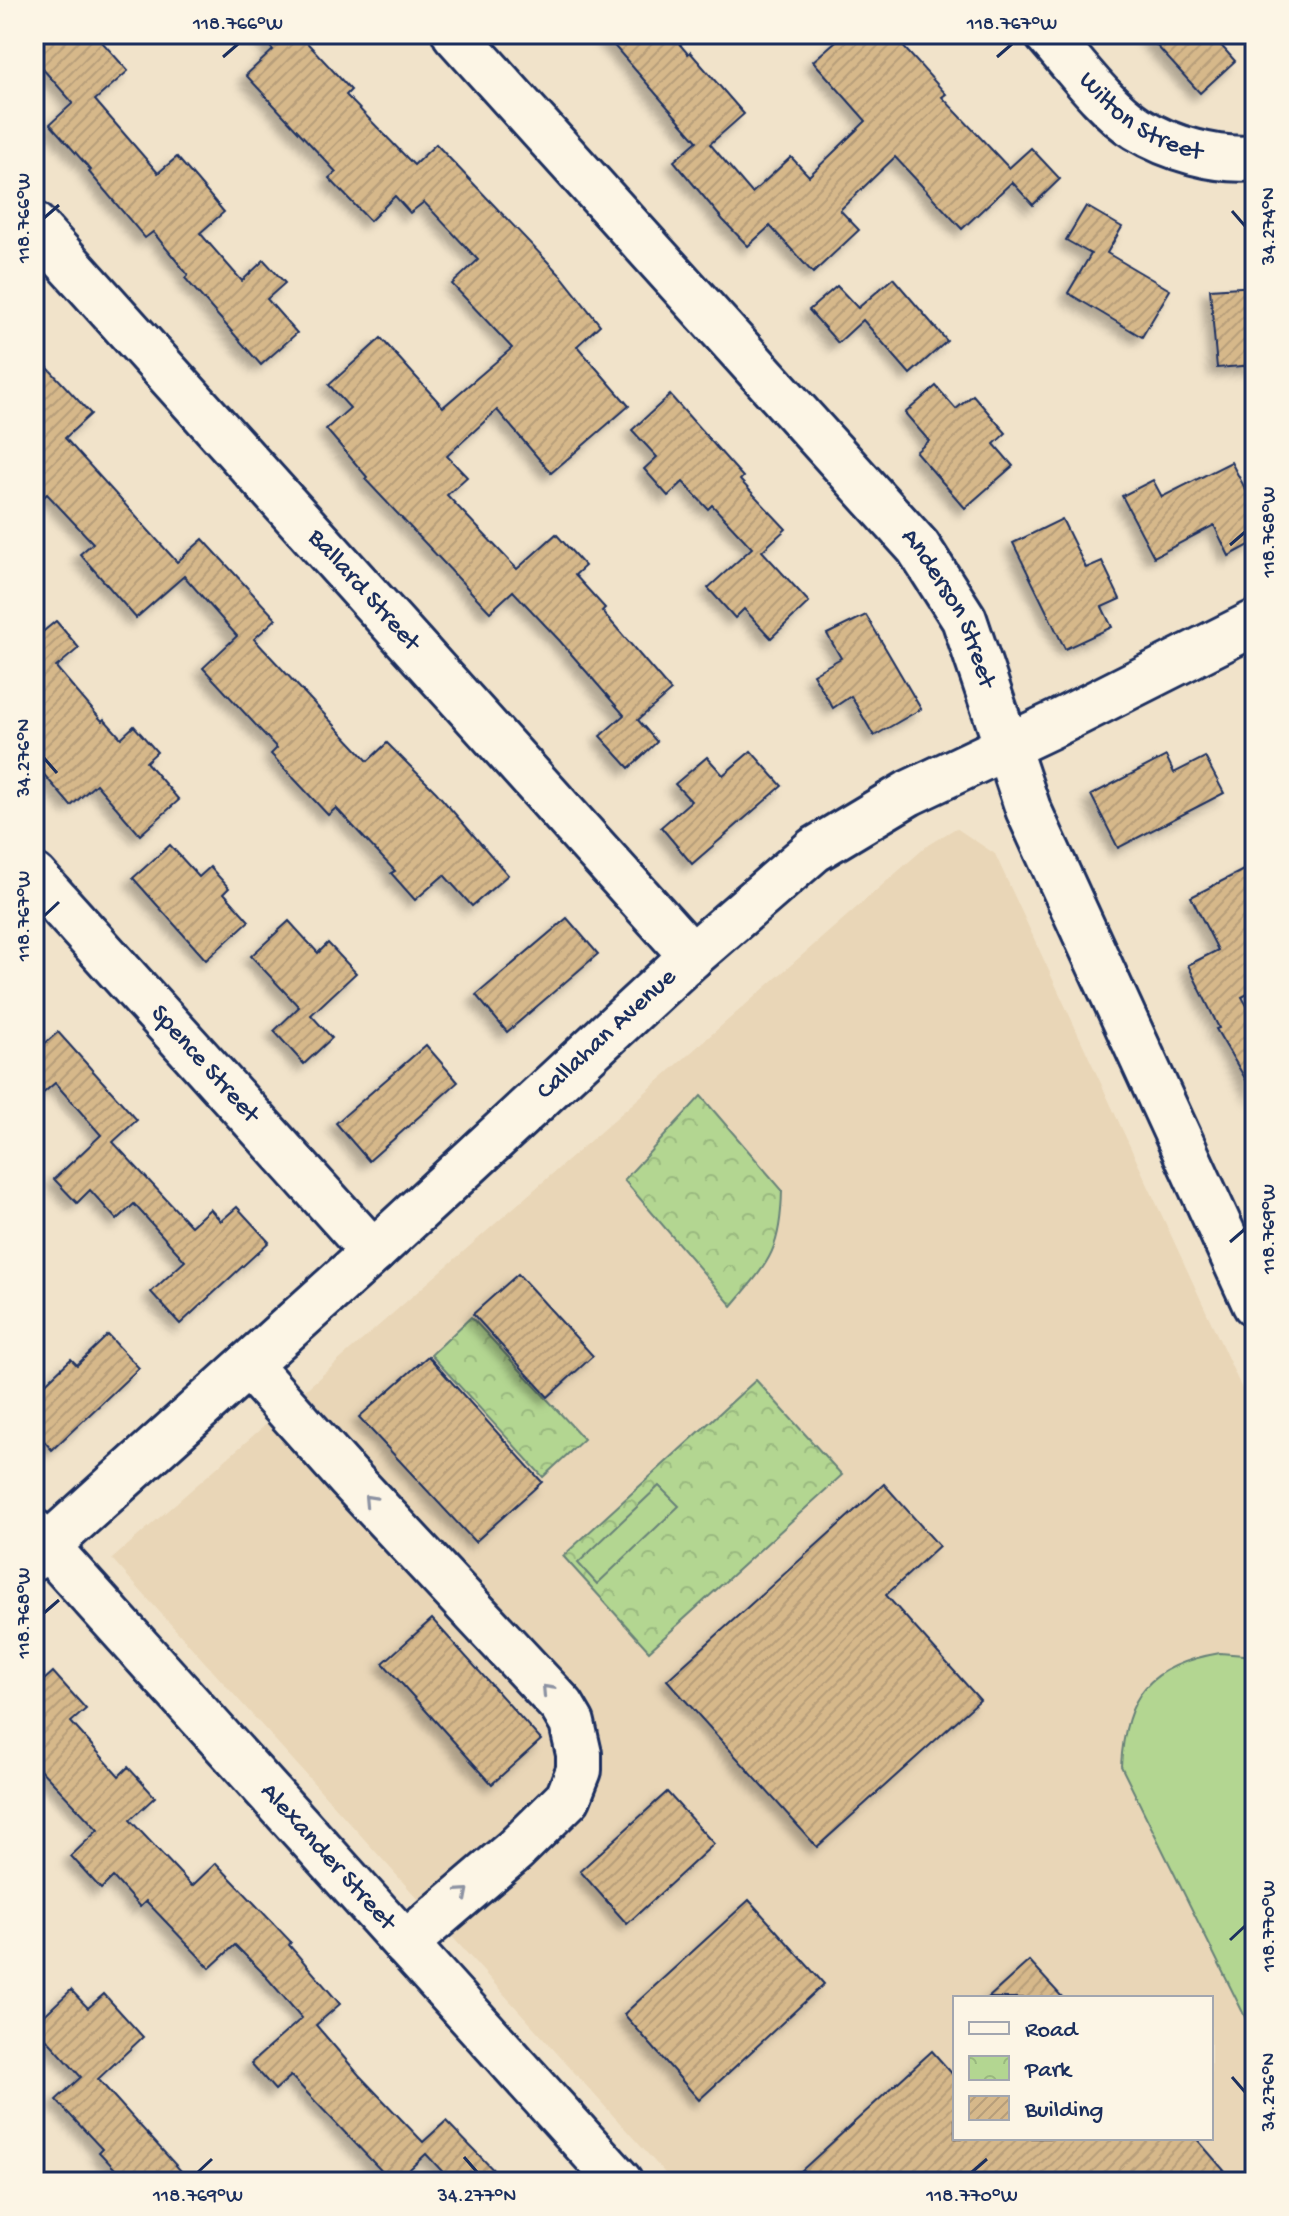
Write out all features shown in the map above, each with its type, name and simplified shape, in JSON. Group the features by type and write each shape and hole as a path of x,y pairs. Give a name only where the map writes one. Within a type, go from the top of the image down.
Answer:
{"street":[{"name":"Anderson Street","path":"455,34 918,547 964,619 1028,809 1255,1304"},
{"name":"Wilton Street","path":"1047,34 1110,104 1137,127 1199,155 1255,158"},
{"name":"Ballard Street","path":"34,225 692,956"},
{"name":"Callahan Avenue","path":"38,1545 248,1365 692,956 814,850 909,793 1061,721 1255,623"},
{"name":"Spence Street","path":"34,876 373,1252"},
{"path":"248,1365 562,1706 576,1736 579,1770 568,1798 515,1850 405,1944"},
{"name":"Alexander Street","path":"38,1545 620,2182"}],"shaded area":[{"path":"956,828 995,854 1255,1417 1255,2182 673,2182 112,1559 928,845"}],"green space":[{"path":"701,1096 782,1190 779,1228 770,1254 732,1306 624,1180"},
{"path":"471,1317 584,1439 543,1477 431,1355"},
{"path":"756,1380 842,1475 649,1651 563,1556"},
{"path":"659,1486 679,1506 597,1584 578,1563"},
{"path":"1220,1653 1255,1656 1255,2033 1121,1766 1128,1720 1145,1687 1175,1666"}],"building":[{"path":"45,34 95,34 128,71 95,100 158,173 177,157 224,212 200,233 242,281 264,260 285,283 267,299 297,333 261,365 185,278 188,275 153,232 145,238 50,124 73,103 34,59 34,43"},
{"path":"260,34 299,34 351,90 346,95 414,165 436,144 563,278 600,325 577,346 629,406 551,473 497,410 447,456 467,477 447,495 517,569 556,534 585,566 575,575 671,691 638,720 657,742 629,768 600,736 624,715 559,640 513,591 490,612 365,479 367,477 326,429 350,408 329,385 381,338 443,407 512,348 452,284 478,260 424,202 410,213 395,196 370,221 329,178 336,172 246,75 273,50"},
{"path":"604,34 671,34 688,54 690,52 744,114 710,144 752,193 791,157 809,176 866,121 813,61 844,34 892,34 946,94 942,97 1009,168 1031,148 1060,179 1033,205 1012,182 962,229 895,157 840,210 859,230 813,273 770,226 748,246 723,220 674,161 697,141"},
{"path":"1146,34 1211,34 1235,61 1200,93"},
{"path":"1086,206 1122,227 1107,253 1170,290 1142,337 1068,293 1091,254 1066,240"},
{"path":"893,278 947,341 910,374 863,320 838,343 809,310 837,286 858,308"},
{"path":"1255,286 1255,365 1217,368 1210,289"},
{"path":"34,353 91,414 65,438 177,562 203,539 276,619 254,639 368,761 387,743 436,792 508,875 472,906 444,875 415,900 391,873 395,871 336,808 328,815 271,754 277,748 203,668 237,636 184,576 136,618 80,554 93,543 47,494 34,506"},
{"path":"936,386 956,409 973,395 1006,433 994,444 1013,466 965,508 916,452 929,441 905,413"},
{"path":"670,395 743,477 740,480 786,529 762,551 809,602 771,638 744,609 735,618 708,588 752,548 712,505 708,509 683,482 668,496 644,469 657,457 632,430"},
{"path":"1231,462 1255,507 1255,542 1229,556 1214,525 1154,557 1122,496 1153,480 1162,497"},
{"path":"1062,519 1086,568 1102,561 1120,599 1102,607 1112,627 1065,649 1013,543"},
{"path":"866,615 921,709 874,736 851,696 833,708 813,674 841,658 827,634"},
{"path":"56,621 79,648 56,667 102,721 104,719 121,738 134,726 157,752 146,762 179,800 140,835 96,784 71,806 34,763 34,639"},
{"path":"751,751 782,786 692,864 661,827 691,801 675,784 707,757 723,775"},
{"path":"1166,756 1174,773 1205,757 1224,793 1118,848 1091,795"},
{"path":"170,845 199,877 210,867 229,888 224,893 249,921 206,960 133,878"},
{"path":"1255,864 1255,990 1242,997 1255,1020 1255,1095 1216,1029 1219,1028 1188,965 1218,950 1191,897"},
{"path":"567,918 598,954 507,1032 476,995"},
{"path":"289,921 318,953 328,943 356,973 311,1015 332,1038 304,1064 274,1031 299,1007 251,956"},
{"path":"58,1032 137,1120 113,1142 191,1226 210,1209 221,1221 237,1207 269,1242 180,1324 151,1292 185,1261 134,1204 117,1220 90,1190 77,1203 54,1179 101,1135 55,1083 34,1101 34,1053"},
{"path":"426,1045 458,1082 369,1161 336,1123"},
{"path":"518,1274 593,1356 548,1397 473,1314"},
{"path":"108,1335 139,1368 52,1450 34,1430 34,1394 71,1359 77,1365"},
{"path":"428,1356 542,1482 475,1542 359,1417"},
{"path":"884,1484 939,1546 886,1595 980,1700 817,1847 667,1680"},
{"path":"432,1619 541,1740 492,1784 383,1663"},
{"path":"53,1672 86,1709 71,1722 119,1776 128,1767 155,1797 130,1820 192,1886 216,1863 291,1942 289,1945 340,2004 316,2025 359,2075 423,2142 446,2121 505,2182 452,2182 426,2154 396,2182 392,2182 291,2076 275,2090 251,2063 302,2018 235,1945 210,1968 146,1901 140,1907 113,1877 101,1889 71,1856 98,1830 34,1763 34,1689"},
{"path":"667,1792 714,1844 627,1924 580,1871"},
{"path":"749,1900 824,1984 699,2100 624,2014"},
{"path":"1029,1961 1061,1996 990,1996"},
{"path":"71,1990 88,2008 104,1994 143,2037 98,2079 191,2182 127,2182 99,2152 102,2149 56,2100 81,2077 34,2025"},
{"path":"932,2051 953,2075 953,2140 1198,2140 1234,2182 789,2182"}]}
